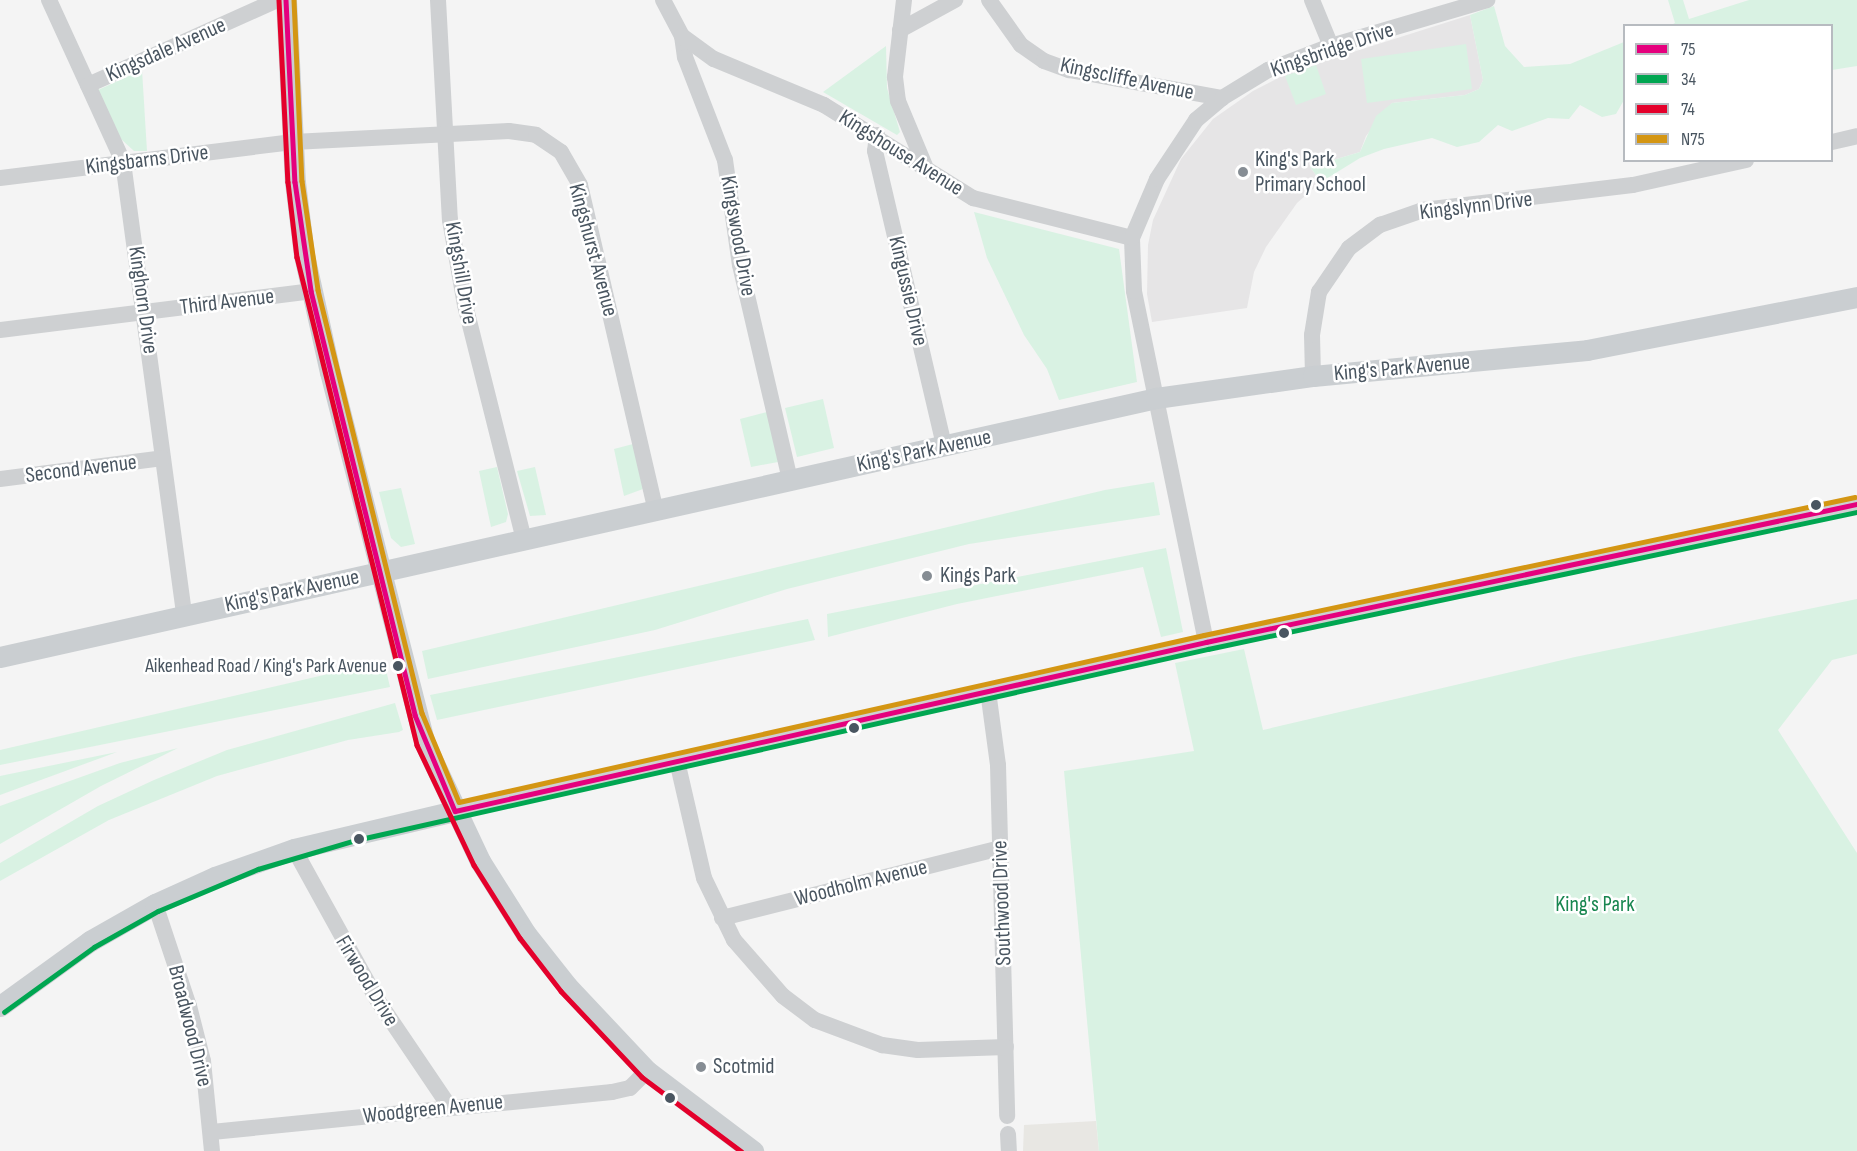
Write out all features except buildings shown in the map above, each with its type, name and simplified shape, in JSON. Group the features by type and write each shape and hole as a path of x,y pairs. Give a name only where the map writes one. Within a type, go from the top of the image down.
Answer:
{"main road":[{"path":"285,0 293,141 311,291 415,715 455,811 480,861 526,934 598,1022 647,1071 753,1151"},
{"name":"King's Park Avenue","path":"0,657 1156,398 1313,375 1587,350 1857,297"},
{"path":"0,1006 90,941 155,904 215,877 294,849 455,811"}],"street":[{"name":"Kinghorn Drive","path":"49,0 123,162 146,313 184,615"},
{"name":"Kingsdale Avenue","path":"88,86 277,0"},
{"name":"Kingshill Drive","path":"438,0 450,220 465,305 524,540"},
{"name":"Kingswood Drive","path":"663,0 682,36 685,57 725,160 740,265 790,480"},
{"path":"904,0 895,77 898,101 926,167"},
{"path":"900,30 955,0"},
{"name":"Kingscliffe Avenue","path":"989,0 1021,45 1044,61 1069,70 1222,99"},
{"path":"1312,0 1331,46"},
{"name":"Kingsbridge Drive","path":"1206,642 1134,291 1132,238 1169,157 1196,120 1222,99 1268,70 1331,46 1487,0"},
{"name":"Kingshouse Avenue","path":"682,36 714,59 824,105 877,135 973,198 1132,238"},
{"name":"Kingshurst Avenue","path":"293,141 509,131 536,135 561,152 580,185 656,511"},
{"name":"Kingussie Drive","path":"877,135 875,151 944,446"},
{"path":"1833,142 1857,136"},
{"name":"Kingsbarns Drive","path":"0,178 293,141"},
{"name":"Kingslynn Drive","path":"1313,375 1312,335 1319,292 1349,248 1380,225 1423,210 1633,185 1737,162"},
{"name":"Third Avenue","path":"0,330 311,291"},
{"name":"Second Avenue","path":"0,479 163,458"},
{"path":"455,811 1206,642 1857,504"},
{"name":"Southwood Drive","path":"988,691 998,765 1007,1116"},
{"path":"677,761 704,878 722,918 734,940 783,996 815,1020 847,1035 918,1050 1006,1047"},
{"name":"Woodholm Avenue","path":"722,918 1000,848"},
{"name":"Firwood Drive","path":"294,849 378,1000 449,1106"},
{"name":"Broadwood Drive","path":"155,904 192,1017 203,1061 212,1132 212,1151"},
{"name":"Woodgreen Avenue","path":"212,1132 449,1106 612,1092 630,1088 647,1071"},
{"path":"1008,1134 1009,1151"}],"shaded area":[{"name":"King's Park Primary School","path":"1470,15 1483,80 1479,89 1465,95 1392,103 1366,136 1360,152 1310,167 1321,182 1297,203 1266,247 1254,272 1247,308 1152,322 1147,294 1148,245 1153,220 1181,159 1213,119 1253,91 1290,72"},
{"path":"1096,1121 1099,1151 1023,1151 1024,1125"}],"green space":[{"path":"1668,0 1683,0 1689,19 1749,0 1857,0 1857,66 1833,70 1833,24 1673,24 1675,23"},
{"path":"1494,6 1505,46 1524,67 1570,64 1623,42 1623,102 1616,114 1602,117 1580,105 1569,119 1548,118 1512,131 1498,125 1479,142 1457,147 1432,138 1384,149 1360,158 1321,182 1310,167 1360,152 1376,116 1392,103 1465,95 1479,89 1483,80 1470,15"},
{"path":"1466,44 1472,89 1367,103 1361,59"},
{"path":"886,46 887,88 900,132 897,135 823,92"},
{"path":"1316,65 1326,94 1296,105 1285,76"},
{"path":"142,70 147,151 134,151 121,139 98,90"},
{"path":"974,212 1119,249 1137,382 1059,400 1047,369 1024,335 987,258"},
{"path":"823,399 834,448 797,457 785,408"},
{"path":"767,412 778,462 751,467 740,419"},
{"path":"633,444 643,489 624,496 614,449"},
{"path":"497,467 508,514 506,522 491,527 479,471"},
{"path":"535,467 546,515 530,516 517,471"},
{"path":"1154,482 1160,515 969,544 787,589 655,630 428,679 422,651 1105,490"},
{"path":"401,488 415,544 401,547 391,538 379,492"},
{"path":"1166,548 1183,632 1161,637 1143,567 957,604 828,637 827,614"},
{"name":"King's Park","path":"1857,599 1857,654 1832,660 1778,730 1857,853 1857,1151 1099,1151 1064,771 1194,751 1175,663 1244,649 1263,730 1575,657"},
{"path":"808,619 815,640 437,720 430,695"},
{"path":"384,661 390,687 0,765 0,750"},
{"path":"395,703 403,730 399,732 348,740 217,776 109,820 0,881 0,863 98,806 154,780 227,750"},
{"path":"178,748 101,786 0,844 0,806 120,763"},
{"path":"117,752 0,795 0,776"}],"transit line":[{"name":"74","path":"279,0 288,182 297,257 417,745 474,865 520,938 561,991 642,1077 741,1151"},
{"name":"75","path":"286,0 295,182 311,291 415,715 455,811"},
{"name":"N75","path":"294,0 302,181 318,290 422,713 459,802 1204,635 1855,497"},
{"name":"75","path":"455,811 1206,642 1857,504"},
{"name":"34","path":"4,1012 94,947 158,911 258,869 356,840 1208,649 1857,512"}],"place":[{"name":"King's Park Primary School","path":"1243,172"},
{"name":"Kings Park","path":"927,576"},
{"name":"Aikenhead Road / King's Park Avenue","path":"398,666"},
{"name":"Scotmid","path":"701,1067"}]}
